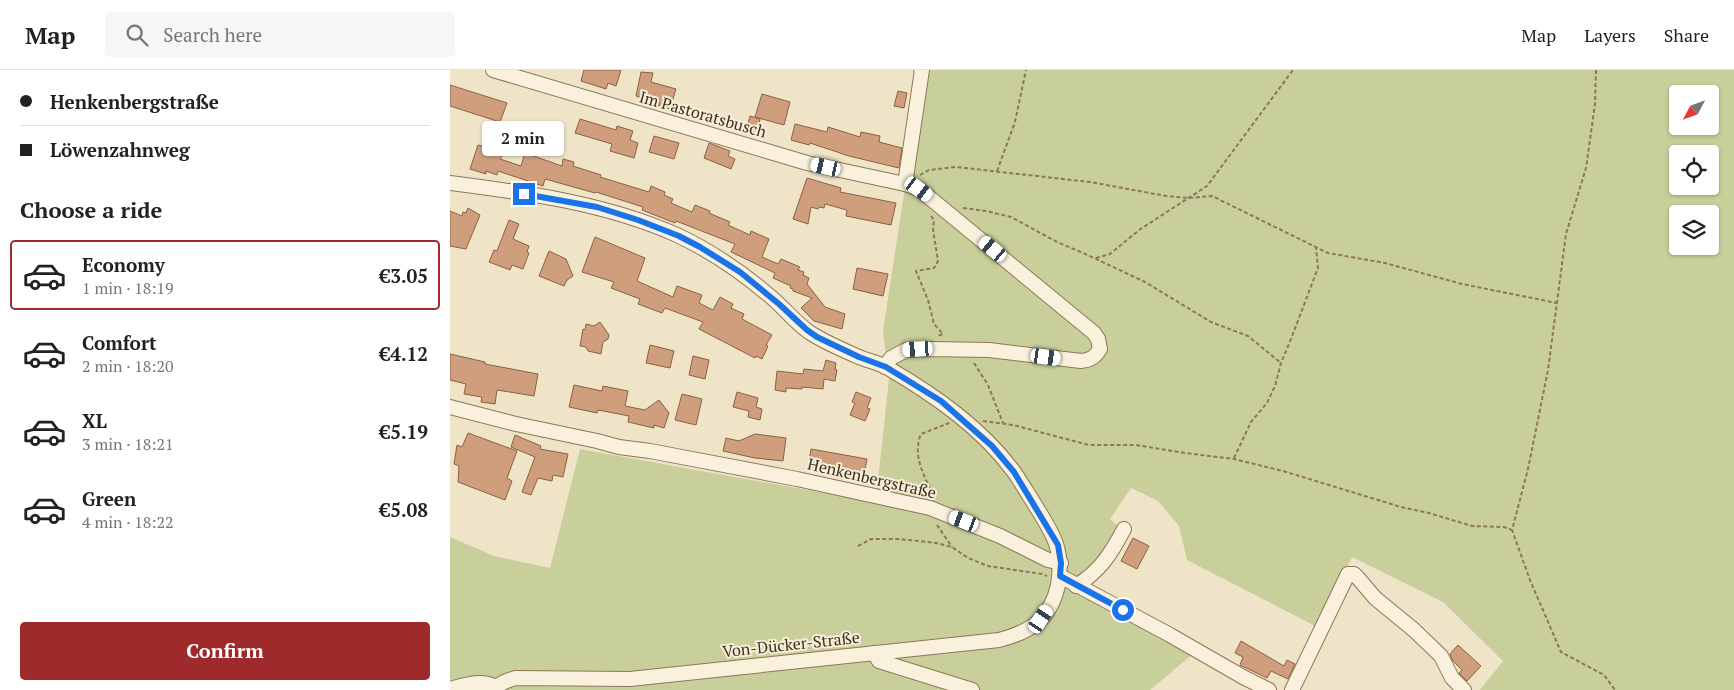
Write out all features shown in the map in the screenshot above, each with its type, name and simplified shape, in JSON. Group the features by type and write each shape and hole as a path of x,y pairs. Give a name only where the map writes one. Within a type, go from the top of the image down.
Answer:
{"street":[{"name":"Im Pastoratsbusch","path":"493,70 807,163 905,184 919,189 1094,333 1100,349 1095,357 1088,361 1034,354 967,349 906,350 891,358 886,367"},
{"path":"905,184 921,70"},
{"path":"450,183 597,207 638,220 672,234 700,247 740,272 817,337 859,357 886,367 941,401 992,446 1014,472 1058,545 1060,573"},
{"name":"Henkenbergstraße","path":"450,407 619,447 797,478 930,508 1000,536 1048,560 1076,586 1269,690"},
{"path":"1076,586 1089,577 1106,560 1124,529"},
{"name":"Von-Dücker-Straße","path":"496,688 504,682 515,678 630,679 999,640 1022,634 1041,619 1056,591 1060,573"},
{"path":"1292,690 1348,574 1354,574 1376,598 1441,656 1452,678 1464,690"},
{"path":"874,653 879,661 972,690"},
{"path":"450,689 472,683 491,684 496,688"}],"path":[{"path":"996,171 1015,122 1026,70"},
{"path":"1096,258 1110,254 1160,216 1207,186 1293,70"},
{"path":"1596,70 1595,104 1586,168 1566,234 1548,370 1528,469 1512,530 1530,580 1561,652 1604,675 1615,690"},
{"path":"905,184 930,170 956,167 1090,182 1166,196 1189,198 1212,196 1328,253 1385,263 1462,284 1556,304"},
{"path":"948,212 960,208 986,211 1011,217 1058,242 1146,282 1211,322 1248,336 1281,363"},
{"path":"930,214 934,220 933,230 938,261 934,268 916,271 928,300 934,324 943,334 935,336"},
{"path":"1234,459 1251,422 1267,404 1275,386 1281,363 1318,268 1316,248"},
{"path":"967,349 988,385 1003,423 1089,444 1136,445 1184,454 1234,459 1283,470 1401,507 1472,526 1504,527 1512,530"},
{"path":"952,547 944,533 930,516 933,496 921,470 918,442 921,434 963,420"},
{"path":"858,546 871,539 900,539 936,543 952,547 968,558 988,566 1042,574 1060,573"}],"green space":[{"path":"923,70 1734,70 1734,690 1480,690 1503,661 1443,602 1352,557 1317,627 1187,560 1179,526 1158,501 1131,488 1110,519 1118,526 1100,558 1067,586 1194,653 1150,690 450,690 450,537 494,556 550,568 580,449 852,498 876,499 889,379 883,331"}],"building":[{"path":"584,70 621,70 616,86 608,83 606,89 581,81"},
{"path":"641,72 653,73 651,82 676,89 670,109 658,106 660,103 636,96"},
{"path":"450,85 507,103 500,122 450,106"},
{"path":"898,91 907,93 904,108 894,106"},
{"path":"762,94 790,102 784,125 755,117"},
{"path":"750,116 760,119 757,133 746,130"},
{"path":"580,119 616,130 617,126 633,131 630,140 638,143 634,158 610,151 612,144 575,133"},
{"path":"795,124 827,132 828,127 860,137 861,132 880,136 879,142 902,148 899,168 849,156 810,143 809,145 791,140"},
{"path":"654,136 679,143 674,159 649,152"},
{"path":"709,143 730,151 728,156 735,159 731,169 704,158"},
{"path":"478,145 496,150 495,153 502,156 500,159 521,166 525,153 562,166 563,159 574,162 573,166 601,175 600,177 649,192 651,186 665,192 664,195 673,199 671,203 692,212 695,205 730,222 728,225 750,235 751,231 769,239 762,257 778,264 781,259 800,267 798,270 804,272 803,275 809,278 807,284 825,307 845,314 842,329 814,321 801,308 812,298 793,291 790,288 791,286 773,278 775,273 731,252 735,244 642,210 643,207 596,192 545,179 543,186 498,171 497,175 486,171 486,174 470,169"},
{"path":"807,178 841,188 840,192 896,203 891,225 846,216 847,210 825,204 824,208 811,207 808,224 793,219"},
{"path":"468,208 480,215 466,249 450,246 450,211 462,216 463,212 466,213"},
{"path":"509,220 519,224 513,239 529,246 527,252 529,253 523,269 512,265 510,270 489,262 494,250 497,251"},
{"path":"595,237 645,258 637,281 673,297 677,286 702,295 699,303 713,310 720,297 733,304 731,308 744,314 742,319 772,335 766,345 768,346 762,359 756,356 755,358 699,329 703,322 665,308 662,313 638,304 640,299 611,288 614,282 582,272"},
{"path":"549,251 566,259 573,276 567,280 564,286 539,276"},
{"path":"857,268 888,274 883,296 853,289"},
{"path":"600,322 609,335 608,339 603,342 601,354 588,351 586,347 580,346 583,329 585,330 586,324 594,326"},
{"path":"650,345 674,351 670,368 646,363"},
{"path":"450,354 485,362 485,364 538,374 534,396 497,390 495,404 481,402 482,397 464,394 466,384 450,380"},
{"path":"693,356 709,360 705,379 689,375"},
{"path":"826,360 836,363 835,370 837,370 835,381 824,379 823,389 802,387 802,389 786,388 786,392 775,390 777,371 803,374 804,369 823,371"},
{"path":"574,385 602,391 603,386 628,391 625,406 645,410 659,400 669,413 664,428 654,425 654,428 628,422 629,416 598,410 597,413 569,407"},
{"path":"737,392 758,398 756,407 762,409 760,420 748,417 749,411 733,407"},
{"path":"856,392 871,398 867,408 870,409 865,421 850,415 855,403 852,402"},
{"path":"682,394 702,399 696,425 675,420"},
{"path":"468,433 517,451 507,478 512,481 505,500 458,482 459,466 454,464 457,445 462,447"},
{"path":"755,434 786,438 783,461 755,458 723,451 726,438 739,441"},
{"path":"515,435 541,446 540,449 568,454 563,477 553,475 552,481 538,478 531,495 522,492 535,457 511,447"},
{"path":"811,449 867,459 863,478 813,468 814,462 809,461"},
{"path":"1133,538 1149,546 1137,569 1121,561"},
{"path":"1241,641 1284,666 1287,660 1295,664 1288,679 1271,671 1267,678 1240,665 1243,657 1235,653"},
{"path":"1458,645 1481,666 1467,681 1459,673 1462,670 1453,661 1450,654"}],"route":[{"path":"524,194 597,207 679,236 740,272 817,337 859,357 886,367 941,401 992,446 1014,472 1058,545 1061,563 1060,576 1123,610"}]}
